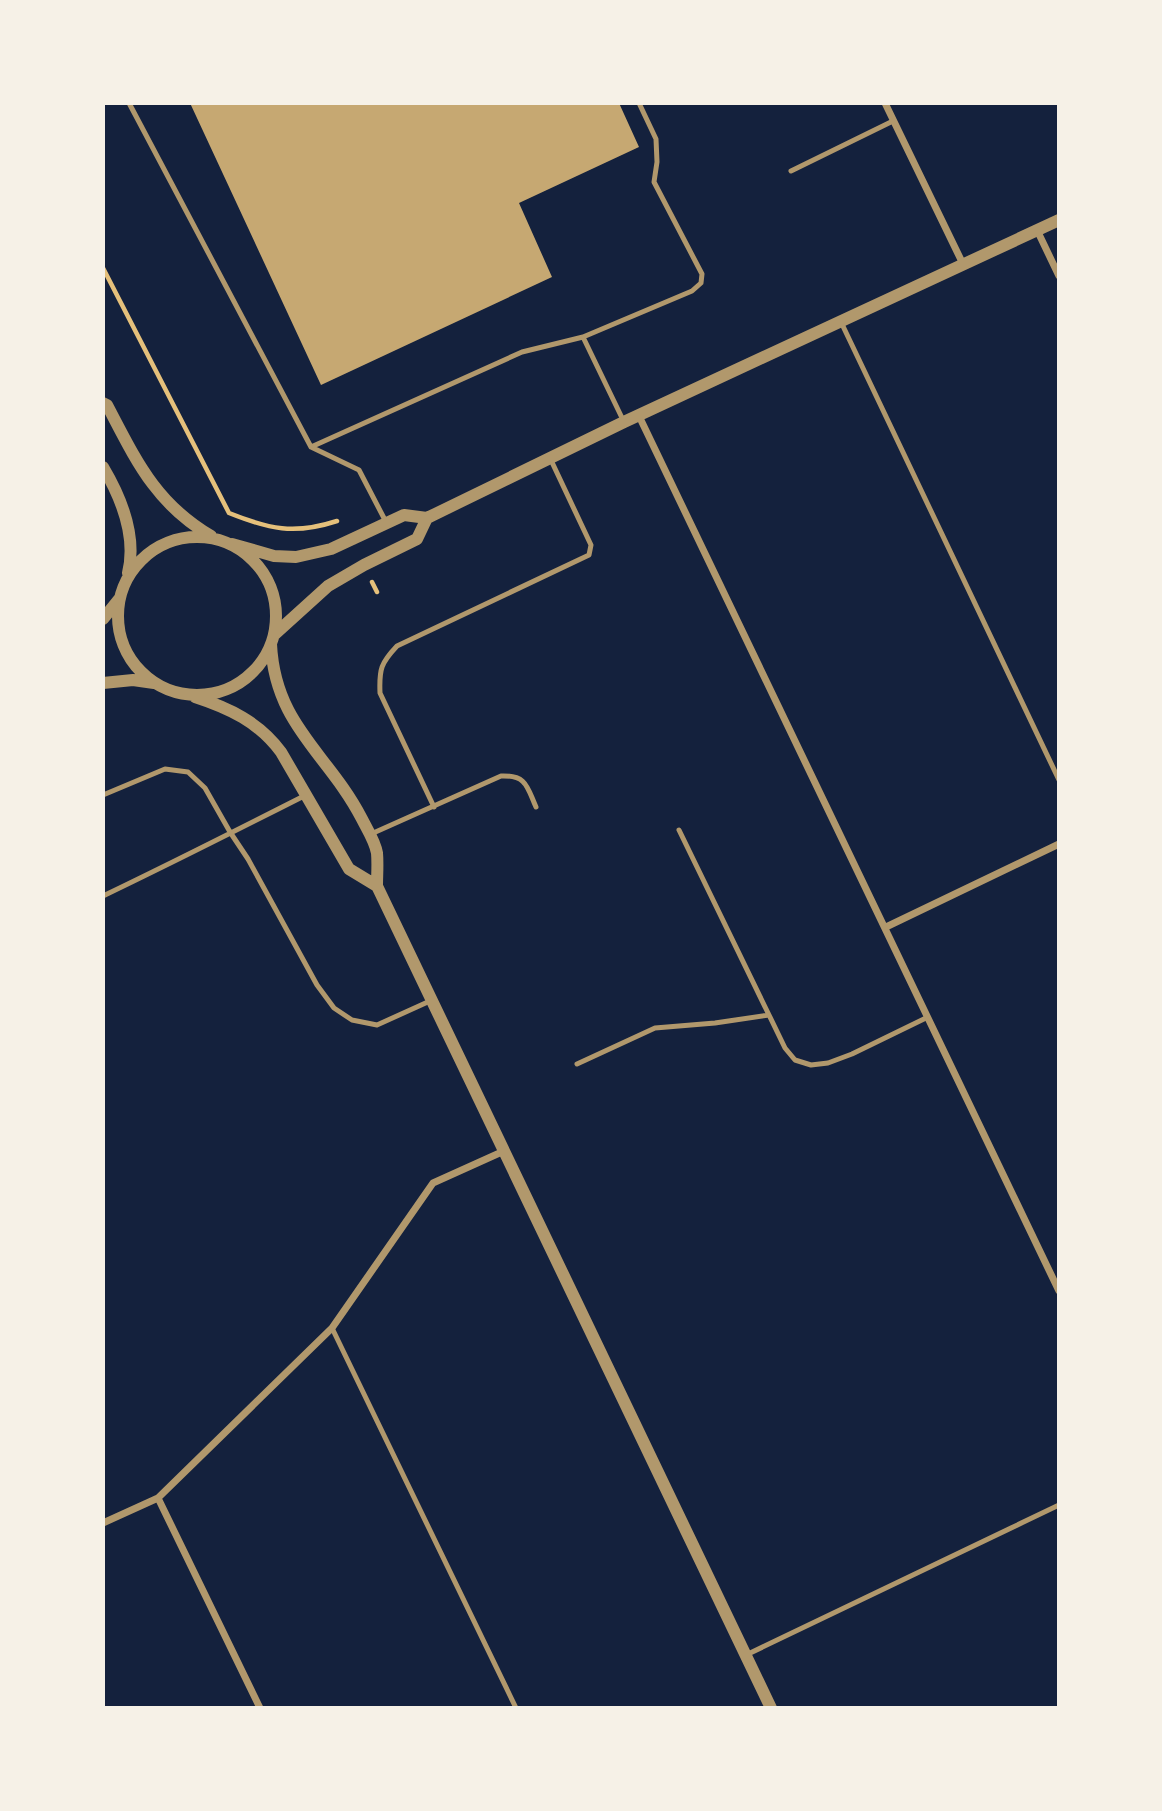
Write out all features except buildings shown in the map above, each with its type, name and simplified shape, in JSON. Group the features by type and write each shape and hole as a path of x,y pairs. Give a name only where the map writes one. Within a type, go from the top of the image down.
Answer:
{"street":[{"path":"885,103 963,264"},
{"path":"103,619 135,567 162,545 185,538 226,542 274,556 296,557 331,549 404,515 428,518 624,422 1059,220"},
{"path":"1037,230 1059,275"},
{"path":"103,403 107,405 145,473 166,502 186,520 248,555 267,578 276,605 273,639 279,689 291,717 304,739 349,795 370,834 377,852 377,886 771,1708"},
{"path":"639,416 1059,1292"},
{"path":"103,467 122,507 130,536 131,557 121,593 119,629 125,649 144,674 161,686"},
{"path":"185,694 214,693 233,686 256,669 273,639 306,603 328,586 364,565 417,539 428,518"},
{"path":"103,683 142,680 228,709 261,729 281,752 349,869 377,886"},
{"path":"886,927 1059,844"},
{"path":"103,1523 158,1498 332,1328 433,1183 504,1151"},
{"path":"158,1498 260,1708"}],"lane":[{"path":"130,103 311,447 359,470 387,523"},
{"path":"311,447 522,352 583,337 692,290 701,283 702,274 654,182 656,139 639,103"},
{"path":"791,171 894,121"},
{"path":"841,322 1059,780"},
{"path":"583,337 624,422"},
{"path":"433,807 380,693 383,661 397,646 589,555 591,545 550,458"},
{"path":"103,795 165,769 188,772 205,788 248,859 317,985 334,1009 352,1020 377,1025 433,1000"},
{"path":"370,834 501,776 514,775 524,780 536,807"},
{"path":"103,895 212,845 230,832 306,795"},
{"path":"679,830 786,1048 795,1060 811,1065 828,1063 928,1017"},
{"path":"577,1064 655,1028 715,1023 769,1014"},
{"path":"332,1328 516,1708"},
{"path":"746,1655 1059,1505"}],"path":[{"path":"103,268 229,513 262,526 286,530 308,529 341,519 345,527"}]}
